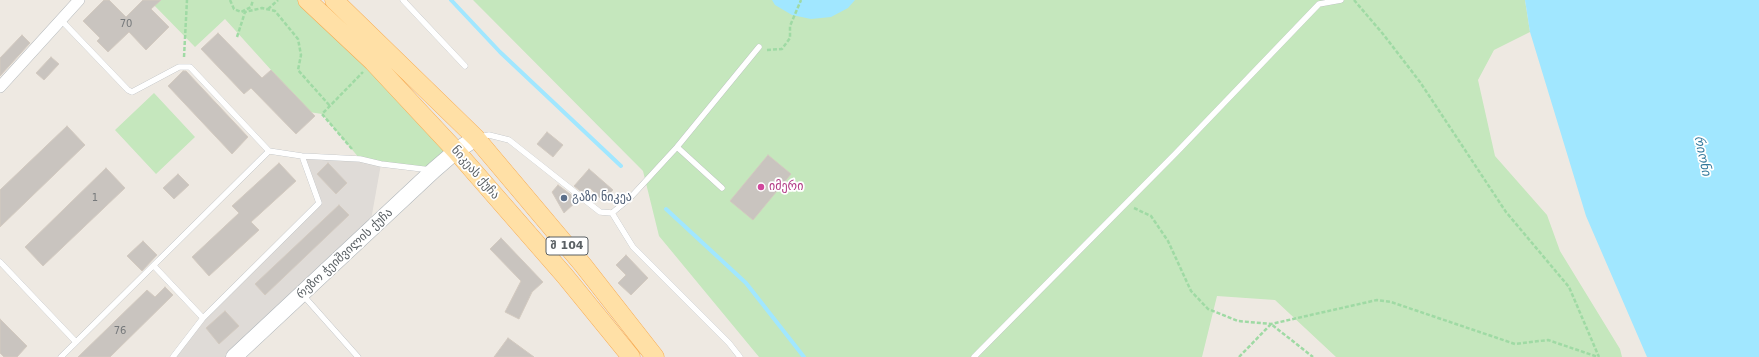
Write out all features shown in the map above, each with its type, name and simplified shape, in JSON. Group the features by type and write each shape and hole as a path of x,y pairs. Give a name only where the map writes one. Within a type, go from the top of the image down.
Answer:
{"main road":[{"name":"ნიკეას ქუჩა","path":"307,0 373,62 456,151 565,276 631,357"},
{"name":"ნიკეას ქუჩა","path":"334,0 476,138 583,265 655,357"},
{"name":"რეზო ჭეიშვილის ქუჩა","path":"234,357 434,170 456,151 476,138"}],"street":[{"path":"0,87 62,21 79,0"}],"lane":[{"path":"403,0 466,66"},
{"path":"974,357 1127,204 1319,4 1341,0"},
{"path":"62,21 128,90 132,92 179,67 190,67 269,151 302,156 360,158 380,164 434,170"},
{"path":"476,138 489,135 509,140 600,212 612,213 630,198 677,147 759,47"},
{"path":"677,147 722,188"},
{"path":"61,357 269,151"},
{"path":"174,357 203,318 319,203 302,156"},
{"path":"612,213 633,247 729,343 740,357"},
{"path":"0,262 76,342"},
{"path":"154,266 203,318"},
{"path":"302,294 358,357"}],"path":[{"path":"184,66 187,0"},
{"path":"230,0 234,10 241,12 262,8 275,11 298,40 301,55 298,70 330,106"},
{"path":"237,37 245,12 251,7 253,0"},
{"path":"268,9 278,0"},
{"path":"759,47 765,50 782,49 790,38 790,26 801,0"},
{"path":"1354,0 1383,34 1420,82 1506,212 1569,287 1599,357"},
{"path":"360,158 322,114 373,62"},
{"path":"1127,204 1150,216 1168,242 1191,291 1208,309 1238,321 1271,324 1377,300 1391,302 1515,344 1548,340 1599,357"},
{"path":"1239,357 1271,324"},
{"path":"1271,324 1313,357"}],"shaded area":[{"path":"302,156 360,159 381,164 371,220 229,357 173,357 203,318 319,203"}],"green space":[{"path":"149,0 307,0 456,151 434,170 360,159 322,114 309,112 225,19 195,47"},
{"path":"473,0 1525,0 1530,32 1494,50 1478,80 1495,156 1547,215 1560,251 1620,349 1622,357 1336,357 1275,300 1217,296 1202,357 759,357 659,236 643,171"},
{"path":"154,93 195,137 156,174 115,130"}],"water":[{"path":"772,0 855,0 848,8 831,17 811,19 792,15 775,5"},
{"name":"რიონი","path":"1525,0 1759,0 1759,357 1647,357 1586,216 1530,32"}],"building":[{"path":"104,0 109,0 126,17 143,0 161,0 151,9 169,27 146,50 129,32 108,52 97,41 100,38 83,21"},
{"path":"218,33 262,78 271,70 315,116 296,134 251,88 244,94 201,49"},
{"path":"22,35 30,43 0,76 0,58"},
{"path":"51,57 59,64 44,80 36,73"},
{"path":"183,71 186,71 248,137 232,154 168,86"},
{"path":"67,126 85,145 0,227 0,190"},
{"path":"547,132 563,145 553,157 537,144"},
{"name":"იმერი","path":"768,155 791,174 753,220 730,201"},
{"path":"279,163 296,181 251,222 259,230 209,276 192,257 239,213 232,206"},
{"path":"328,163 347,183 336,194 317,174"},
{"path":"106,168 125,188 43,266 25,247"},
{"path":"589,169 613,190 603,201 590,188 584,194 574,186"},
{"path":"178,174 189,185 174,199 163,188"},
{"path":"558,185 578,200 564,213 552,192"},
{"path":"339,205 349,215 265,295 255,284"},
{"path":"501,238 543,282 532,292 519,319 505,312 521,281 490,249"},
{"path":"143,241 157,255 142,271 127,256"},
{"path":"626,255 648,278 631,295 618,283 626,275 616,265"},
{"path":"165,287 173,295 110,357 78,357 147,290 155,297"},
{"path":"225,311 239,326 219,344 206,328"},
{"path":"0,319 27,346 17,357 4,357 0,353"},
{"path":"508,338 534,357 494,357"}],"waterway":[{"path":"451,0 500,52 621,166"},
{"path":"666,209 746,283 804,357"}],"place":[{"name":"იმერი","path":"761,187"},
{"name":"გაზი ნიკეა","path":"564,198"}]}
